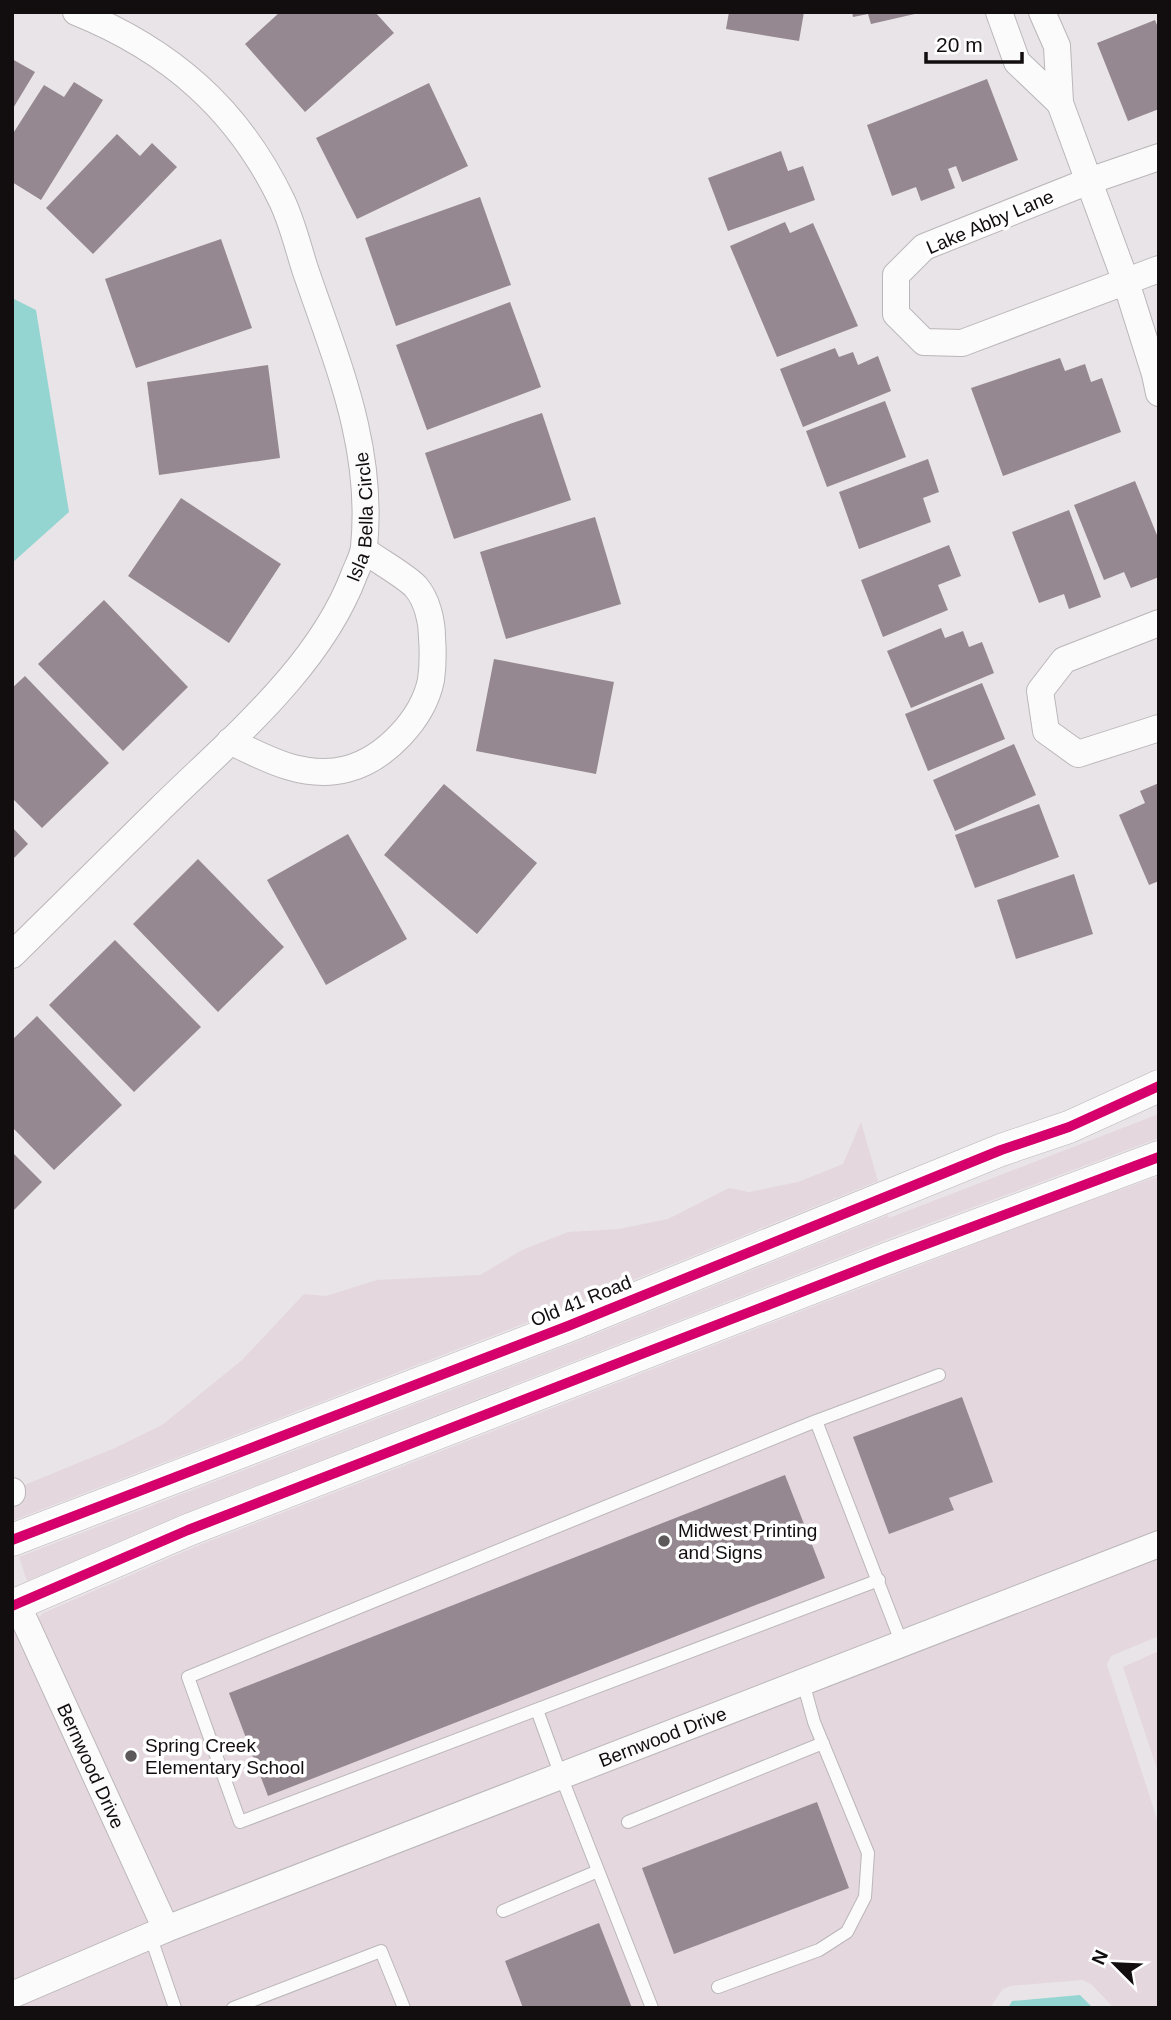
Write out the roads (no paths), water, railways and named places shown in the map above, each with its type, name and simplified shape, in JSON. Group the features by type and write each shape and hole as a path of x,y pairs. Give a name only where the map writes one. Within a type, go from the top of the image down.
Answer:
{"street":[{"name":"Isla Bella Circle","path":"12,955 230,740 315,648 345,598 364,550 363,456 352,408 283,203 255,151 218,103 179,69 99,21 76,12"},
{"path":"999,12 1017,62 1060,103"},
{"path":"1042,12 1057,46 1060,103 1126,282 1159,394"},
{"name":"Lake Abby Lane","path":"1159,157 1089,181 924,247 897,275 896,314 923,342 962,343 1159,269"},
{"path":"230,740 286,767 326,771 347,769 379,754 406,729 417,713 430,682 432,630 427,608 415,587 364,550"},
{"path":"1159,623 1064,660 1040,691 1046,731 1078,754 1159,728"},
{"name":"Old 41 Road","path":"12,1540 568,1326 1001,1150 1069,1127 1159,1086"},
{"path":"14,1600 889,1258 1159,1157"},
{"name":"Bernwood Drive","path":"12,1995 158,1932 1159,1544"},
{"name":"Bernwood Drive","path":"14,1600 158,1932"}],"lane":[{"path":"879,1580 240,1822 188,1677 816,1421 939,1375"},
{"path":"816,1421 902,1644"},
{"path":"718,1987 818,1950 847,1933 865,1897 868,1853 814,1722 803,1682"},
{"path":"537,1710 652,2008"},
{"path":"628,1822 823,1743"},
{"path":"503,1911 598,1871"},
{"path":"158,1932 175,2008"},
{"path":"233,2008 381,1951 404,2008"}],"water":[{"path":"12,298 36,310 69,512 12,563"},
{"path":"1080,1995 1093,2008 1008,2008 1012,2001"}],"place":[{"name":"Midwest Printing and Signs","path":"664,1541"},
{"name":"Spring Creek Elementary School","path":"131,1756"}]}
